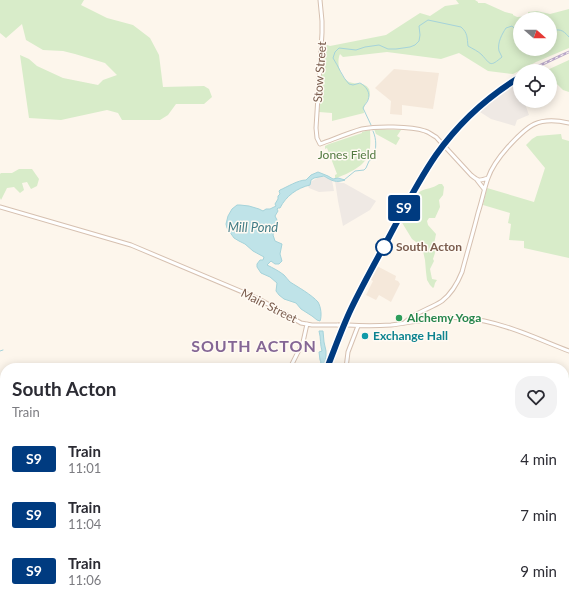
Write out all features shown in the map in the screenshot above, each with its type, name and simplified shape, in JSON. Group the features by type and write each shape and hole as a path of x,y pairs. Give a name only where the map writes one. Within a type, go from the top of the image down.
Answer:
{"street":[{"name":"Stow Street","path":"320,0 322,33 316,130 317,138 320,144 363,129 396,127 424,130 437,138 477,180"},
{"path":"404,323 415,315 443,300 457,283 462,272 488,178 495,163 505,149 519,134 529,126 536,123 549,120 569,122"},
{"path":"477,180 488,178"},
{"path":"477,180 485,189"},
{"name":"Main Street","path":"0,207 131,244 258,299 294,319 307,324 380,326 445,318 464,318 486,321 510,328 569,351"},
{"path":"293,363 302,345 307,324"},
{"path":"347,363 348,353 358,326"}],"shaded area":[{"path":"394,69 439,73 433,109 402,105 402,115 390,114 391,101 375,88"},
{"path":"513,85 513,108 526,108 529,115 517,120 515,126 491,119 480,112 497,96"},
{"path":"319,177 325,177 332,180 334,191 319,192 309,188 307,184"},
{"path":"335,181 344,183 376,201 370,210 343,226 338,201"},
{"path":"377,266 396,276 395,280 400,284 391,302 379,295 376,300 366,295 373,281 370,279"}],"green space":[{"path":"0,0 84,0 81,5 107,18 133,25 150,38 159,55 163,87 204,86 209,89 212,97 204,104 176,104 168,115 160,120 122,120 118,113 107,110 61,120 29,118 20,55 29,59 37,66 63,78 98,85 103,80 117,75 105,63 63,51 43,50 26,40 22,24 6,38 0,33"},
{"path":"456,0 475,0 478,3 485,3 513,14 513,56 550,56 532,64 513,64 513,74 488,71 459,53 441,59 387,52 343,57 340,54 338,61 343,77 349,82 365,85 369,89 370,95 364,106 364,113 332,121 332,113 319,112 324,44 330,46 386,35 420,13 430,16 445,6 459,4"},
{"path":"569,9 569,48 557,53 557,12"},
{"path":"569,60 569,92 563,90 557,84 557,66"},
{"path":"374,129 401,130 397,136 400,138 396,145 376,134"},
{"name":"Jones Field","path":"370,130 370,150 366,160 357,168 335,179 335,175 337,174 325,146"},
{"path":"561,134 562,139 569,141 569,258 524,248 524,241 509,240 511,224 508,223 510,213 483,205 487,188 534,202 545,168 526,145 537,136"},
{"path":"19,169 32,169 39,179 37,186 31,189 27,182 22,183 24,190 20,193 14,187 7,188 1,200 0,174 12,173"},
{"path":"442,184 444,187 443,195 439,200 440,207 435,218 429,218 427,221 428,225 436,234 434,244 434,261 430,269 432,279 437,280 433,288 427,280 423,251 412,239 401,221 418,193"}],"water":[{"name":"Mill Pond","path":"318,172 333,179 338,178 345,180 334,181 324,176 314,178 311,180 310,185 296,190 285,200 280,208 277,209 278,211 275,216 277,220 273,235 275,241 282,244 280,254 282,261 279,264 275,264 271,261 267,265 285,276 290,282 309,294 318,302 321,312 320,321 301,309 296,303 284,299 279,295 276,291 277,283 270,277 261,273 257,267 257,264 260,260 263,260 264,257 234,238 226,224 232,209 237,205 249,206 263,211 270,209 276,206 275,204 280,194 280,190 296,182 306,180 311,175"},
{"path":"319,331 323,331 326,351 325,363 320,363 319,352 322,351"}],"waterway":[{"path":"371,125 363,108 369,97 368,92 360,83 353,85 349,84 344,78 333,58 335,52 339,48 356,50 379,45 388,49 410,47 419,41 419,26 428,20 461,27 466,34 468,46 479,52 491,64 502,57 499,51 499,42 506,28 513,27"},
{"path":"557,30 561,30 569,37"},
{"path":"344,180 355,171 364,170 369,161 374,157 376,144 373,131"}],"railway":[{"path":"543,64 569,52"},
{"path":"328,363 353,302 419,178 459,124 494,93 513,80"}],"train":[{"name":"S9","path":"329,363 346,319 356,299 428,167 465,120 489,99 513,82"}],"place":[{"name":"South Acton","path":"384,247"},
{"name":"Alchemy Yoga","path":"399,318"},
{"name":"Exchange Hall","path":"365,336"}],"district":[{"name":"SOUTH ACTON","path":"254,346"}]}
